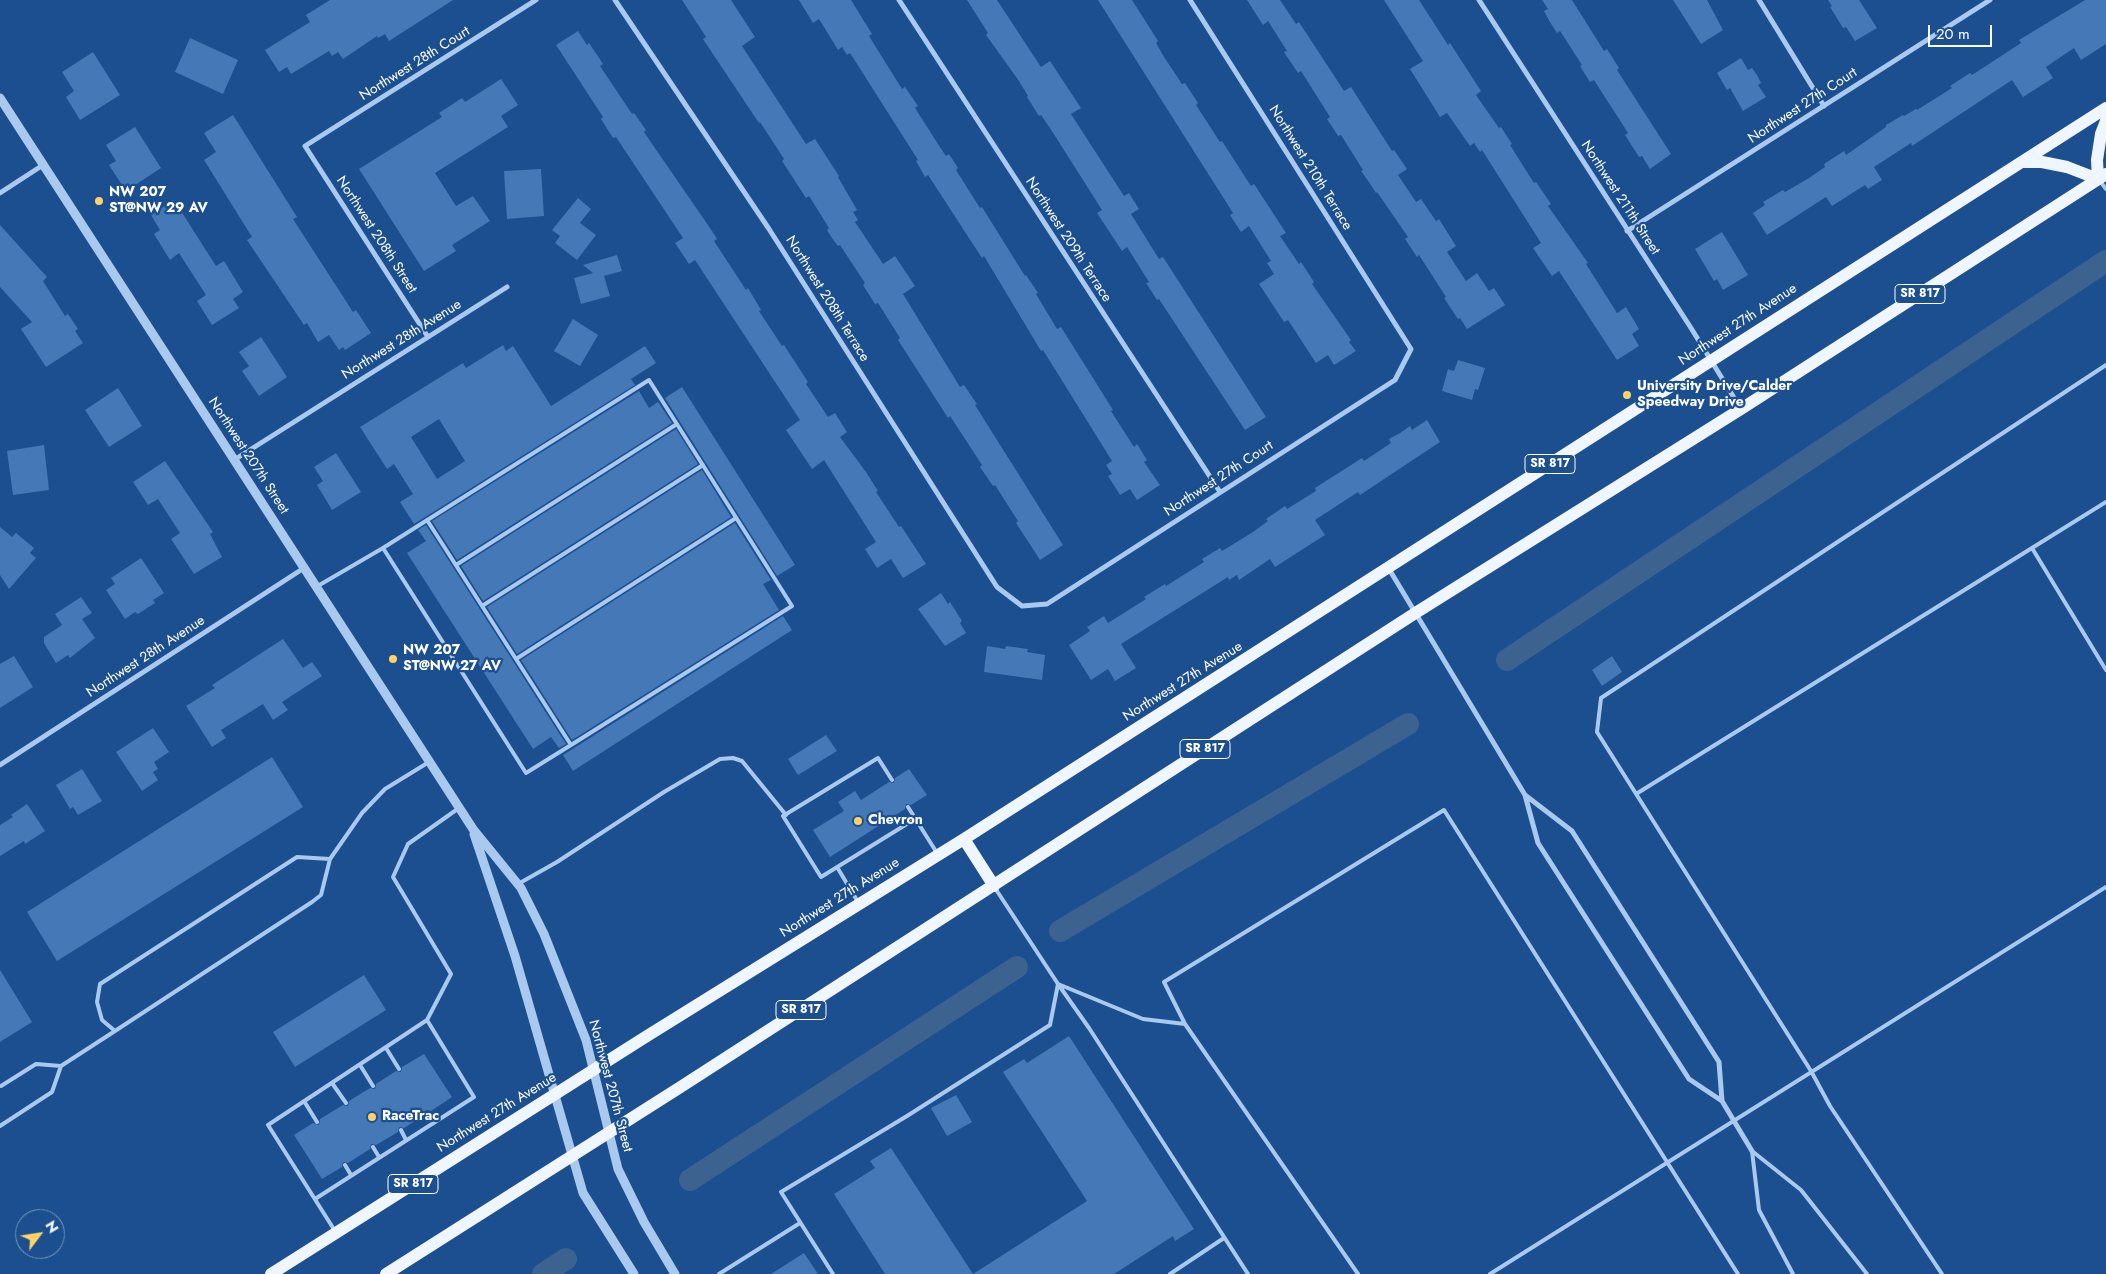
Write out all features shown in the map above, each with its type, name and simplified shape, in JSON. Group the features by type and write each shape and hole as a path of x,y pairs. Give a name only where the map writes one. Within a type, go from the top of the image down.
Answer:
{"main road":[{"name":"Northwest 27th Avenue","path":"271,1274 593,1070 964,839 2106,108"},
{"path":"2103,181 2097,160 2101,134 2106,121"},
{"path":"2022,162 2042,162 2068,167 2103,181"},
{"name":"SR 817","path":"386,1274 994,886 1417,612 2103,181"},
{"path":"964,839 994,886"}],"street":[{"name":"Northwest 28th Court","path":"305,146 536,0"},
{"name":"Northwest 208th Terrace","path":"615,0 769,229 997,588 1022,606"},
{"name":"Northwest 209th Terrace","path":"898,0 1220,492"},
{"name":"Northwest 210th Terrace","path":"1190,0 1411,349"},
{"name":"Northwest 211th Street","path":"1479,0 1741,409"},
{"path":"1759,0 1824,106"},
{"name":"Northwest 27th Court","path":"1627,232 1990,0"},
{"name":"Northwest 207th Street","path":"0,98 472,829 518,884 544,934 586,1040 618,1169 644,1222 675,1274"},
{"name":"Northwest 208th Street","path":"305,146 428,337"},
{"path":"0,193 43,165"},
{"name":"Northwest 28th Avenue","path":"234,460 506,287"},
{"name":"Northwest 27th Court","path":"1022,606 1047,604 1396,380 1411,349"},
{"name":"Northwest 28th Avenue","path":"0,765 304,568"},
{"path":"1389,568 1525,795 1538,843 1689,1079 1722,1101"},
{"path":"1525,795 1572,831 1719,1062 1722,1101 1752,1151"},
{"name":"Northwest 207th Street","path":"472,829 515,956 583,1193 634,1274"}],"lane":[{"path":"1942,1274 1830,1106 1811,1071 1597,732 1601,698 2106,365"},
{"path":"316,588 383,548 649,380 792,606 526,774 383,548"},
{"path":"456,565 677,424"},
{"path":"482,606 703,465"},
{"path":"1636,794 2106,502"},
{"path":"516,659 736,518"},
{"path":"427,520 571,745"},
{"path":"2032,548 2106,670"},
{"path":"518,884 557,862 664,792 720,759 733,758 742,762 786,814"},
{"path":"892,780 878,758 782,816 821,877 915,819"},
{"path":"1,1086 36,1064 61,1066 312,902 321,895 330,859 362,813 386,789 429,762"},
{"path":"908,807 938,855"},
{"path":"336,1233 268,1125 427,1020 451,974 393,877 408,844 459,808"},
{"path":"1358,1274 1185,1024 1164,982 1444,810 1738,1274"},
{"path":"115,1031 102,1020 99,1011 97,1002 100,984 297,857 330,859"},
{"path":"837,867 859,904"},
{"path":"994,886 1089,1028 1248,1274"},
{"path":"1490,1274 2106,887"},
{"path":"1058,984 1143,1019 1185,1024"},
{"path":"833,1274 781,1192 907,1116 1050,1025 1058,984"},
{"path":"315,1198 474,1096 427,1020"},
{"path":"386,1048 399,1069"},
{"path":"360,1065 373,1086"},
{"path":"0,1126 52,1092 61,1066"},
{"path":"332,1083 346,1103"},
{"path":"304,1102 316,1122"},
{"path":"428,1113 433,1122"},
{"path":"401,1130 406,1140"},
{"path":"373,1147 379,1157"},
{"path":"1752,1151 1759,1210 1793,1274"},
{"path":"1752,1151 1801,1190 1868,1274"},
{"path":"345,1165 351,1175"},
{"path":"722,1273 800,1223"},
{"path":"1170,1274 1224,1238"}],"building":[{"path":"330,0 453,0 389,41 385,34 378,38 377,36 343,59 338,52 332,56 329,51 291,74 287,67 279,72 265,50 310,22 306,15"},
{"path":"682,0 731,0 755,37 742,46 806,144 815,139 839,176 857,210 853,212 858,220 855,222 883,264 895,256 915,286 903,294 960,387 964,385 977,404 975,405 1063,545 1040,560 1016,523 1018,521 995,485 993,486 980,467 982,465 950,416 948,418 898,340 900,338 878,303 875,304 863,285 865,283 840,245 838,246 832,238 827,230 829,228 809,196 806,198 782,161 784,159 703,39 706,37"},
{"path":"799,0 851,0 872,34 869,36 902,89 905,87 918,106 915,108 946,156 949,154 958,168 956,170 980,208 982,207 1025,276 1038,293 1036,294 1057,329 1061,327 1134,447 1137,444 1147,460 1144,462 1160,485 1137,500 1130,489 1120,495 1108,476 1112,474 1106,465 1112,461 1043,350 1041,351 984,256 982,258 928,175 925,177 916,161 918,160 850,53 847,55 842,47 838,50 819,19 813,23"},
{"path":"967,0 997,0 1041,67 1050,61 1081,108 1071,114 1124,196 1129,193 1139,209 1131,214 1159,259 1163,257 1266,417 1245,430 1159,299 1157,300 1146,283 1149,282 1127,247 1122,251 1097,213 1102,210 1050,128 1041,115 1039,116 1019,81 986,35 988,33"},
{"path":"1098,0 1132,0 1158,41 1156,43 1164,57 1182,84 1185,83 1198,103 1196,105 1220,142 1222,141 1251,186 1254,184 1286,233 1280,236 1299,264 1301,262 1314,282 1312,284 1351,340 1349,342 1356,351 1334,365 1328,355 1316,363 1288,320 1284,322 1259,284 1274,274 1267,263 1271,261 1249,226 1241,232 1230,215 1233,213"},
{"path":"1247,0 1280,0 1296,24 1299,22 1344,91 1351,87 1392,151 1394,150 1407,169 1398,175 1416,202 1421,199 1436,221 1439,219 1456,246 1447,252 1466,281 1477,273 1489,291 1494,288 1505,305 1467,329 1460,318 1458,319 1419,255 1417,257 1405,239 1408,237 1361,171 1363,170 1341,135 1338,136 1327,119 1330,117 1301,71 1298,73 1284,52 1287,51 1268,21 1263,25"},
{"path":"1384,0 1419,0 1481,91 1476,95 1499,128 1501,127 1534,183 1536,182 1551,204 1548,206 1588,263 1586,264 1617,313 1626,307 1639,329 1632,334 1639,346 1617,360 1559,271 1552,276 1533,248 1541,243 1482,150 1480,152 1474,143 1470,146 1447,113 1440,117 1410,69 1423,61"},
{"path":"1542,0 1572,0 1604,51 1607,49 1619,68 1617,70 1671,154 1650,169 1642,156 1639,157 1625,135 1628,133 1594,80 1590,82 1580,66 1582,65 1560,31 1557,33 1550,22 1544,11 1548,9"},
{"path":"1673,0 1707,0 1723,30 1701,44"},
{"path":"1828,0 1859,0 1877,28 1855,41 1846,27 1843,28 1830,7 1832,6"},
{"path":"2085,0 2106,0 2106,44 2081,60 2074,48 2046,67 2053,78 2023,97 2012,80 1912,146 1911,143 1874,167 1882,180 1868,189 1865,185 1832,206 1826,197 1767,235 1753,213 1765,205 1763,202 1809,178 1825,167 1824,164 1844,151 1846,155 1886,127 1886,125 1903,115 1917,110 1952,88 1950,86 1970,73 1972,75 2021,43 2019,40"},
{"path":"578,31 587,45 589,43 603,64 600,66 632,114 634,113 646,130 644,132 712,231 717,239 714,241 746,290 748,288 761,310 759,311 782,346 784,345 808,382 806,384 828,417 835,413 847,432 840,437 866,472 878,491 876,492 926,564 903,578 891,559 877,568 865,549 876,542 824,460 812,469 786,430 800,420 695,260 689,264 675,243 683,238 616,137 613,138 601,119 603,117 556,45"},
{"path":"190,38 238,60 223,94 175,72"},
{"path":"93,52 120,95 80,120 66,97 74,91 62,72"},
{"path":"1741,58 1748,70 1752,68 1757,75 1761,83 1758,85 1766,97 1743,111 1730,88 1727,90 1717,73"},
{"path":"501,79 518,105 501,116 508,127 435,173 456,206 473,196 490,221 452,245 456,251 424,271 359,169 442,117 439,113 462,98 465,102"},
{"path":"233,115 297,217 293,219 353,312 356,310 371,333 345,350 343,347 339,350 329,335 318,342 307,323 304,325 247,240 252,237 204,160 216,152 204,133"},
{"path":"135,127 161,168 126,191 109,165 116,161 106,145"},
{"path":"541,169 544,216 507,219 504,171"},
{"path":"578,198 591,209 580,223 596,235 577,260 555,243 560,236 552,230"},
{"path":"174,200 216,266 224,261 243,292 233,299 239,308 212,325 197,301 206,295 179,253 170,260 154,234 160,230 151,215"},
{"path":"0,225 47,277 43,281 65,316 68,314 78,329 75,331 83,343 46,367 21,329 32,322 0,287"},
{"path":"1722,232 1748,275 1723,290 1717,279 1714,281 1695,249"},
{"path":"617,255 622,271 604,276 610,296 581,304 574,278 593,273 583,265"},
{"path":"573,319 598,335 580,366 554,351"},
{"path":"261,337 287,377 259,396 242,371 249,366 239,352"},
{"path":"503,345 506,351 513,346 551,406 645,346 656,363 631,379 635,385 414,524 400,502 413,494 394,464 387,469 360,427 463,363 466,368","holes":["439,419 465,461 437,479 411,437"]},
{"path":"1458,360 1485,368 1478,390 1475,389 1472,400 1442,391 1448,369 1454,371"},
{"path":"682,387 795,565 777,576 665,398"},
{"path":"118,388 142,426 109,447 85,410"},
{"path":"639,391 649,408 658,402 672,423 457,560 432,521"},
{"path":"1427,420 1440,442 1360,495 1358,492 1315,520 1325,535 1275,567 1270,559 1239,580 1237,575 1229,580 1228,577 1121,644 1136,668 1115,681 1108,669 1091,680 1069,645 1090,631 1087,627 1104,616 1108,623 1146,599 1144,597 1165,584 1166,586 1204,562 1202,559 1220,548 1222,551 1253,532 1268,521 1266,519 1285,506 1287,509 1316,491 1315,488 1362,458 1364,461 1391,443 1389,439 1410,426 1412,430"},
{"path":"676,429 698,464 483,601 461,566"},
{"path":"44,445 49,490 13,495 7,451"},
{"path":"336,453 361,492 332,510 317,485 323,481 314,467"},
{"path":"165,461 213,532 210,534 222,557 194,574 171,539 180,533 158,499 148,505 133,482"},
{"path":"702,470 731,517 517,654 487,607"},
{"path":"735,523 771,580 763,584 779,610 572,740 521,660"},
{"path":"426,525 566,744 559,748 551,737 533,749 407,553 426,541 418,530"},
{"path":"0,527 12,537 16,533 34,548 30,553 36,558 9,589 0,575"},
{"path":"141,558 164,593 153,600 155,603 138,614 135,612 125,619 106,590 115,584 111,578"},
{"path":"941,593 948,604 950,602 962,621 960,623 966,633 945,646 918,609"},
{"path":"81,597 92,613 82,619 95,638 70,658 68,655 56,663 44,643 44,637 62,625 55,614"},
{"path":"783,616 792,630 573,771 563,755"},
{"path":"283,639 303,668 312,662 322,676 282,702 288,710 273,720 263,704 221,730 226,738 212,747 186,706 215,688 212,685"},
{"path":"987,646 1005,649 1006,646 1028,649 1027,652 1045,655 1042,680 984,672"},
{"path":"14,656 33,687 0,708 0,664"},
{"path":"1612,656 1622,672 1602,686 1592,670"},
{"path":"153,728 169,752 154,762 158,769 153,772 158,780 142,791 116,752"},
{"path":"826,735 837,751 798,775 788,759"},
{"path":"272,757 303,807 57,961 27,912"},
{"path":"82,769 102,801 78,815 73,807 70,809 56,785"},
{"name":"Chevron","path":"909,769 927,795 911,805 906,804 905,809 830,857 813,830 844,811 838,802 855,791 861,800 889,782 894,783 895,778"},
{"path":"27,804 45,831 25,844 24,841 0,856 0,825 13,817 11,815"},
{"path":"0,970 32,1022 0,1042"},
{"path":"364,975 386,1010 295,1067 273,1032"},
{"path":"1069,1036 1194,1229 1175,1241 1173,1236 1114,1274 973,1274 1087,1201 1003,1072 1024,1059 1027,1063"},
{"name":"RaceTrac","path":"424,1054 452,1097 431,1111 426,1110 425,1115 404,1128 399,1127 398,1132 376,1145 371,1144 370,1149 348,1163 343,1162 342,1167 322,1179 294,1135 313,1123 319,1125 320,1119 343,1105 348,1106 349,1101 370,1088 375,1089 376,1084 396,1071 401,1072 402,1067"},
{"path":"956,1095 972,1122 947,1136 931,1108"},
{"path":"891,1148 973,1274 885,1274 834,1194 875,1168 870,1161"},
{"path":"804,1253 818,1274 771,1274"}],"waterway":[{"path":"1507,660 2106,261"},
{"path":"1060,931 1408,724"},
{"path":"690,1180 1017,967"},
{"path":"543,1274 566,1259"}],"place":[{"name":"NW 207 ST@NW 29 AV","path":"99,201"},
{"name":"University Drive/Calder Speedway Drive","path":"1627,395"},
{"name":"NW 207 ST@NW 27 AV","path":"393,659"},
{"name":"Chevron","path":"858,821"},
{"name":"RaceTrac","path":"372,1117"}]}
